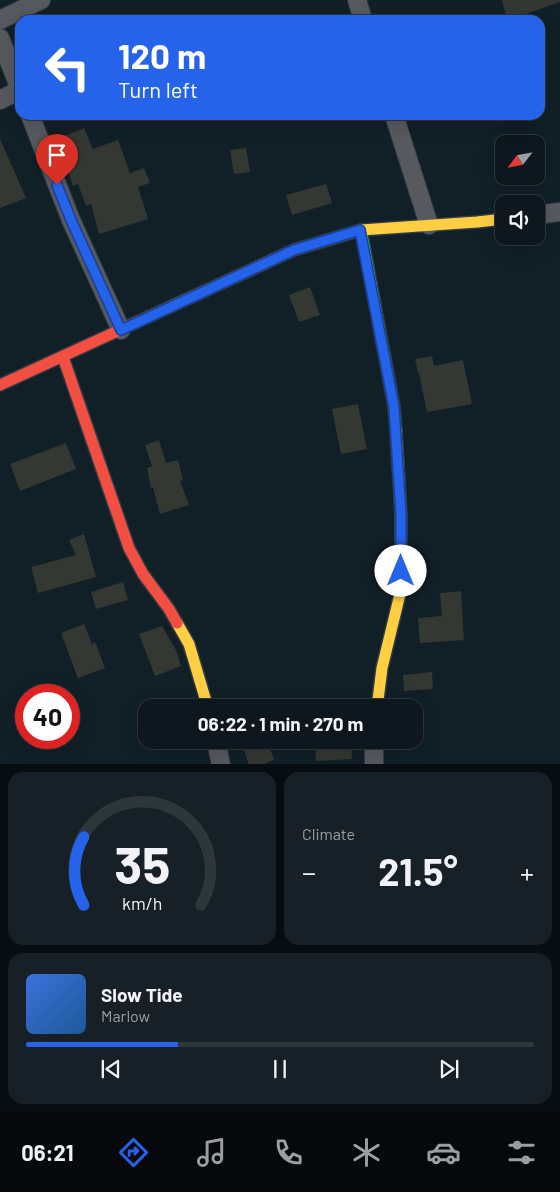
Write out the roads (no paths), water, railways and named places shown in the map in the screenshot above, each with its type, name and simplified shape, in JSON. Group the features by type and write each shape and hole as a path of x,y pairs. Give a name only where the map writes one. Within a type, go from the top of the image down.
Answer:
{"street":[{"path":"0,20 41,0"},
{"path":"357,0 362,15"},
{"path":"0,38 15,77"},
{"path":"0,100 15,92"},
{"path":"32,120 71,220 121,330"},
{"path":"396,120 429,226"},
{"path":"545,214 560,212"},
{"path":"0,385 294,250 360,230 495,220"},
{"path":"360,230 394,407 401,514 401,590 382,668 378,699"},
{"path":"63,357 129,548 143,574 170,609 188,644 206,699"},
{"path":"218,749 221,764"},
{"path":"374,749 374,764"}]}
